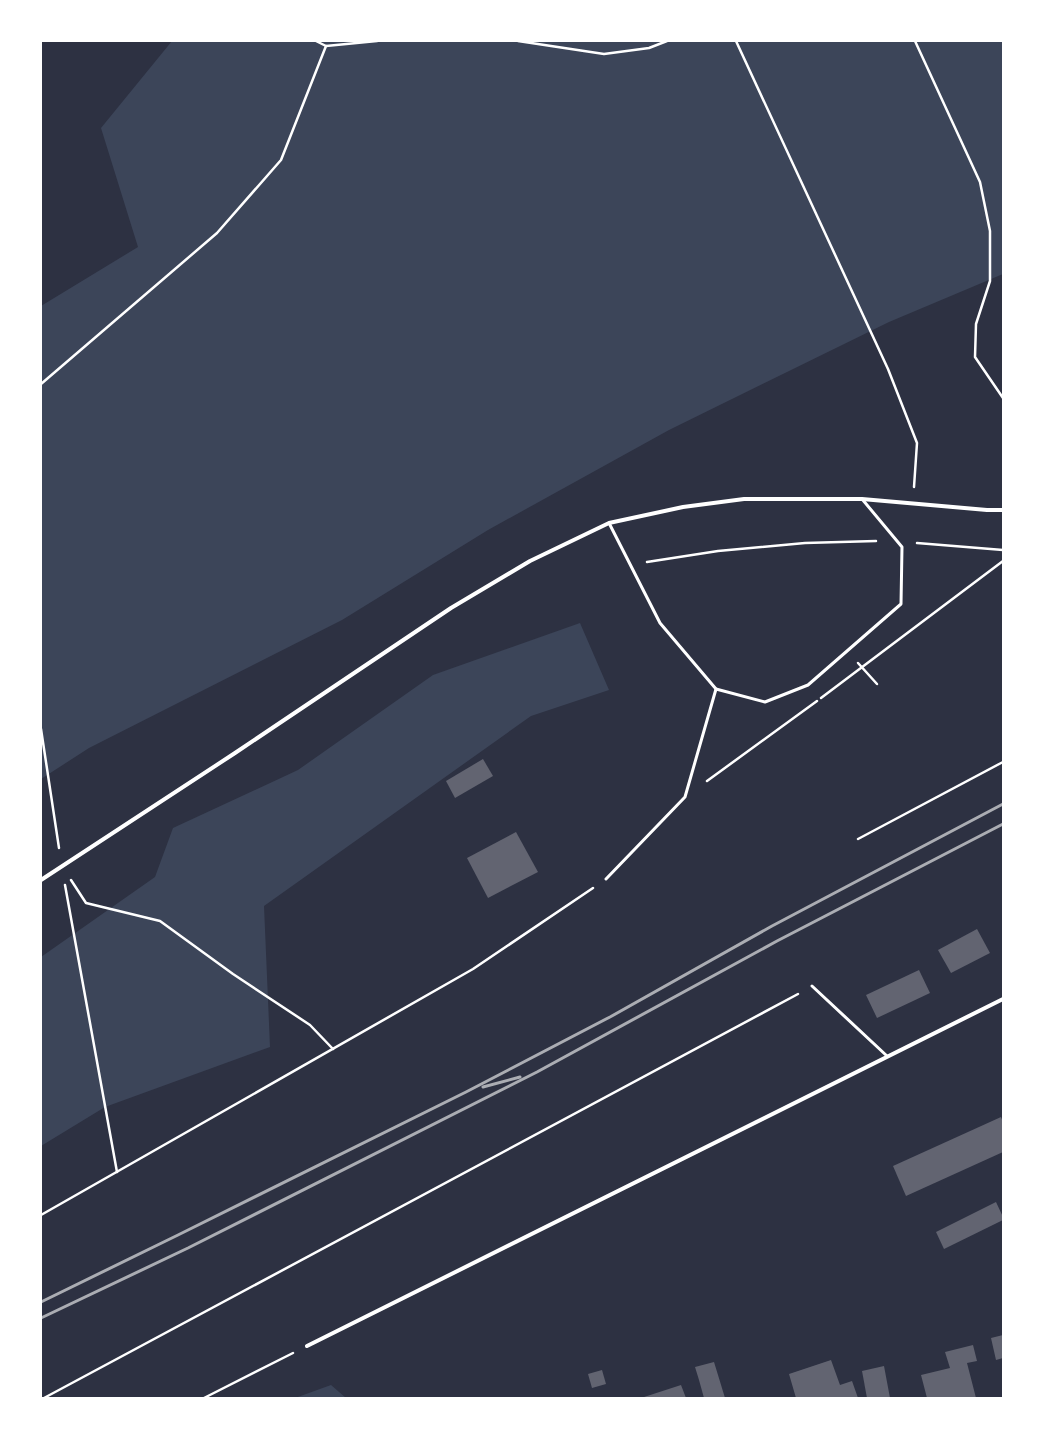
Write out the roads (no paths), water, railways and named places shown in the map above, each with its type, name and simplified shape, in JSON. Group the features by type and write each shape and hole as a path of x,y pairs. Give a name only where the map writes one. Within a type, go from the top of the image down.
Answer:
{"street":[{"path":"41,880 242,749 451,608 530,560 609,523 683,507 744,499 862,499 1003,510"},
{"path":"307,1346 1003,999"}],"lane":[{"path":"609,523 660,623 716,689 765,702 808,686 901,604 902,547 862,499"},
{"path":"606,879 685,797 716,689"},
{"path":"812,986 888,1056"}],"railway":[{"path":"41,1302 466,1092 610,1017 772,926 1003,804"},
{"path":"41,1318 188,1248 537,1072 777,941 1003,824"},
{"path":"483,1087 520,1077"}]}
